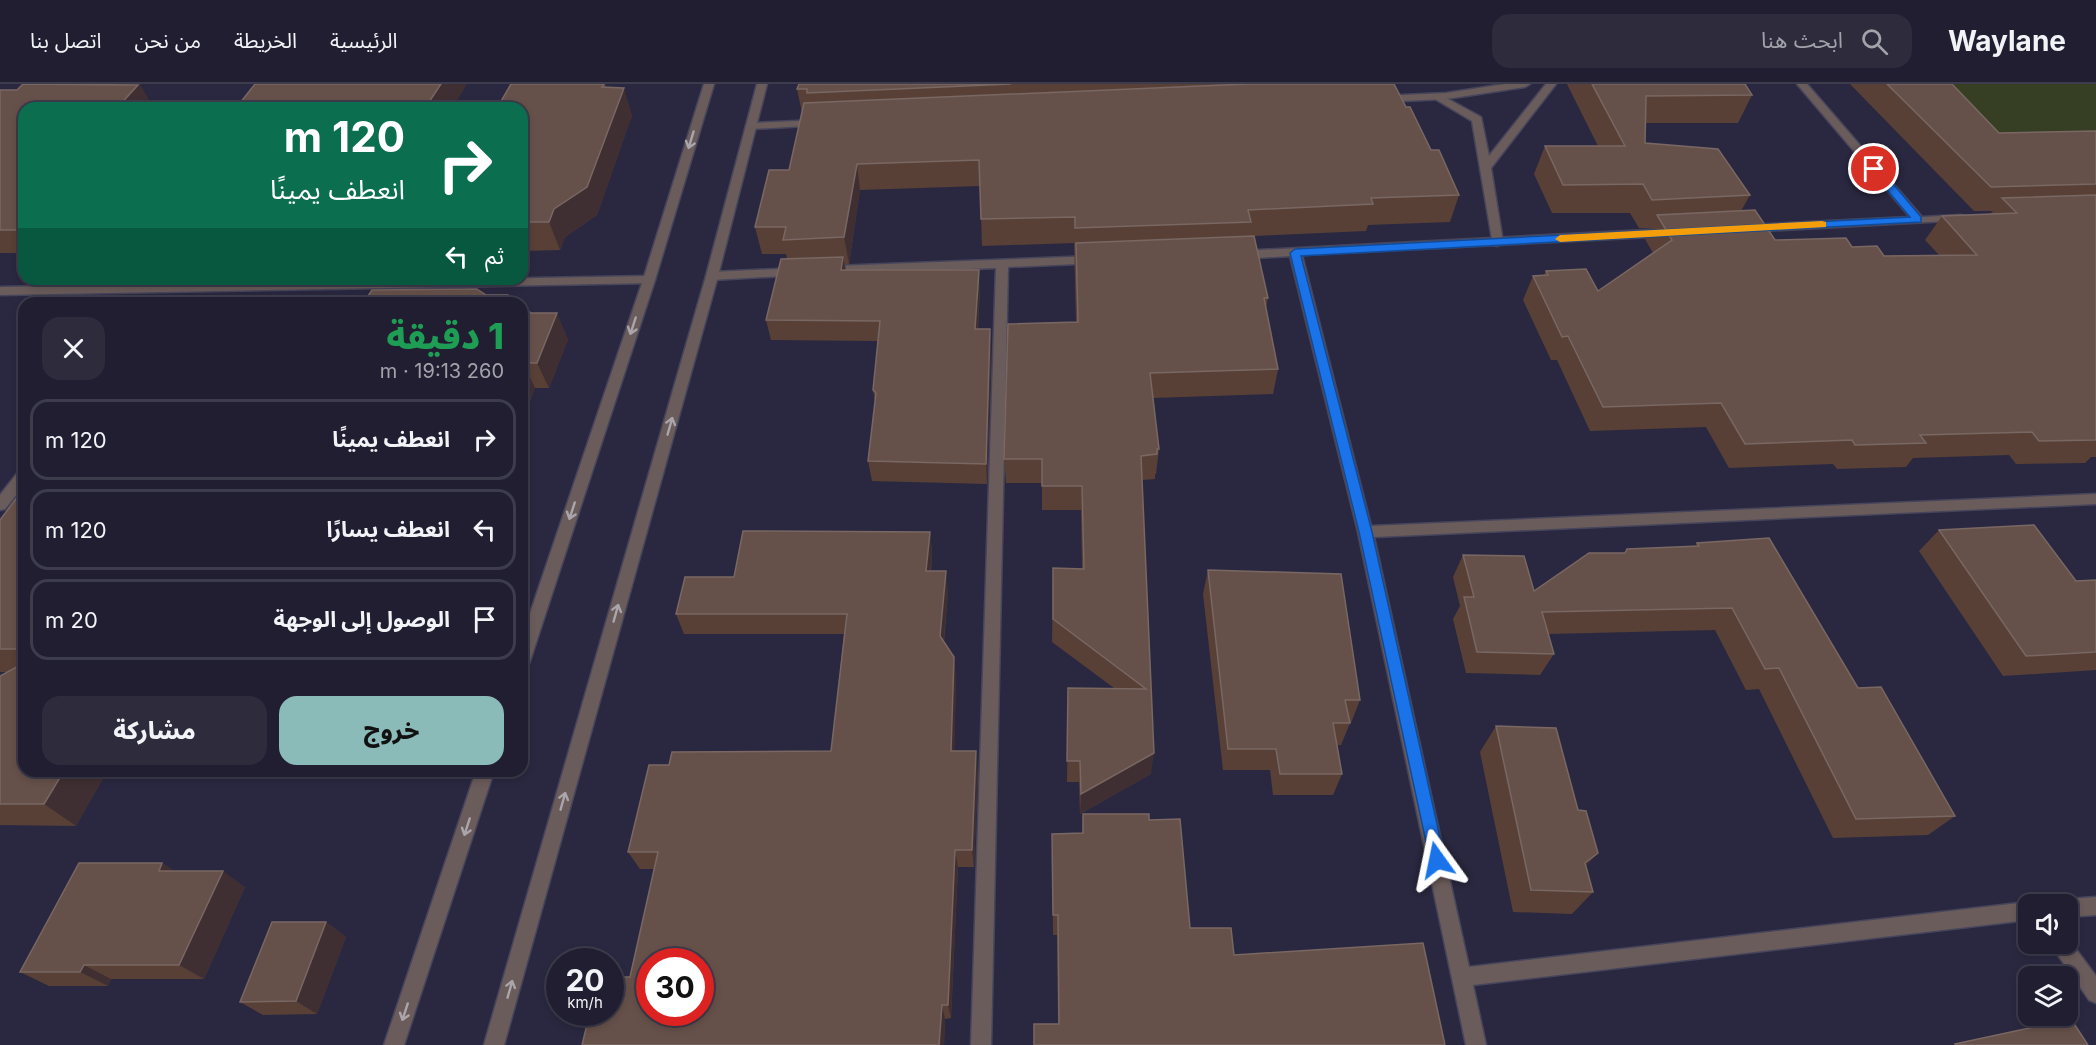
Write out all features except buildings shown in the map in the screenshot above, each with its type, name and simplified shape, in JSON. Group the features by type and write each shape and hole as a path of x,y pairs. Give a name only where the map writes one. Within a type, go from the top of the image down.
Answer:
{"street":[{"path":"528,643 649,280 709,84"},
{"path":"494,1045 712,276 762,84"},
{"path":"1365,99 1435,96 1525,84"},
{"path":"1485,168 1551,84"},
{"path":"1802,84 1918,219"},
{"path":"1435,96 1477,119 1497,242"},
{"path":"751,126 834,123"},
{"path":"1731,230 1977,217"},
{"path":"1225,255 1684,232"},
{"path":"1295,253 1365,532 1476,1045"},
{"path":"712,276 1108,260"},
{"path":"981,1045 1002,263"},
{"path":"528,282 649,280"},
{"path":"0,291 349,285"},
{"path":"162,297 169,288"},
{"path":"0,505 18,482"},
{"path":"1365,532 2096,499"},
{"path":"394,1045 483,777"},
{"path":"2078,907 2096,906"},
{"path":"1462,977 2018,912"},
{"path":"2069,954 2096,993"}],"green space":[{"path":"1931,84 2096,84 2096,150 1999,153"}],"slow traffic":[{"path":"1560,239 1822,225"}],"route":[{"path":"1437,860 1365,532 1295,253 1918,219 1874,169"}]}
